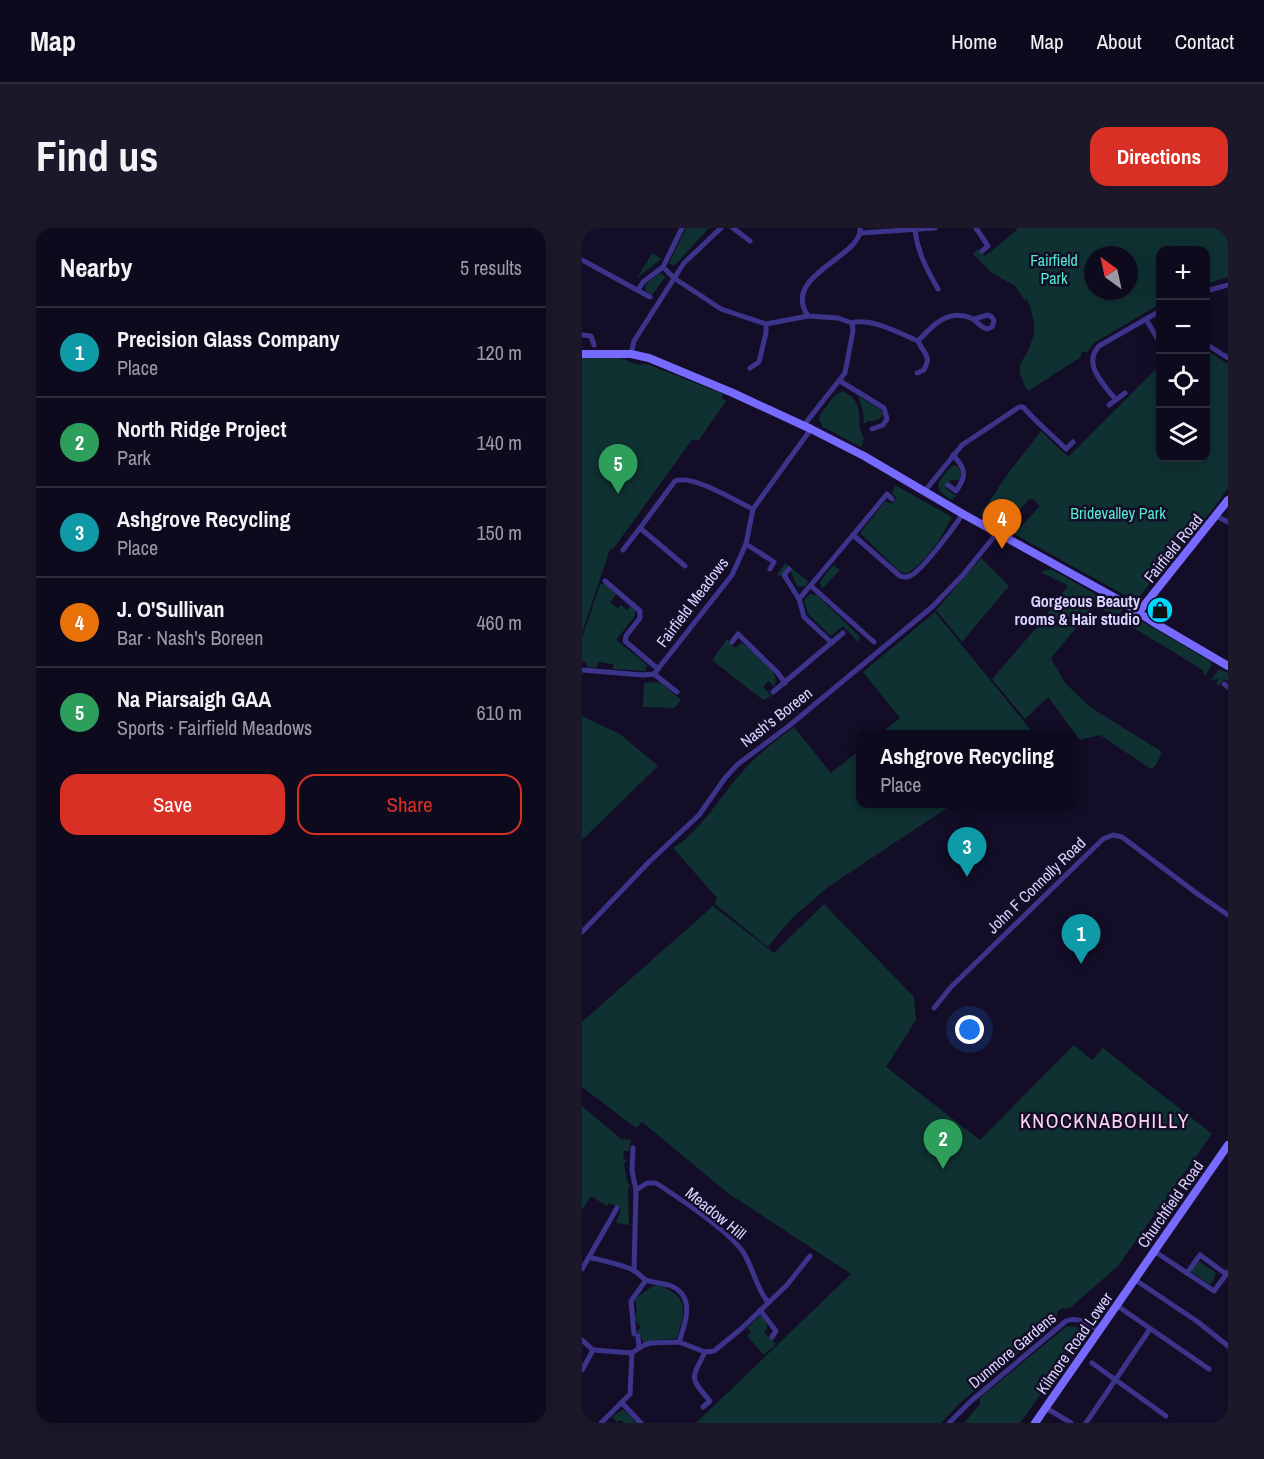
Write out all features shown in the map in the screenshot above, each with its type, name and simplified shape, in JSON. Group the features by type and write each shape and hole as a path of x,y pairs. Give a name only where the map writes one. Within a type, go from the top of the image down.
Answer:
{"street":[{"path":"638,290 643,282 663,267 682,228"},
{"path":"631,354 634,341 684,263 721,228"},
{"path":"733,228 750,241"},
{"path":"808,316 803,300 810,282 818,272 850,248 860,231 915,231 935,228"},
{"path":"976,228 988,246 982,251"},
{"path":"915,231 923,263 938,289"},
{"path":"582,260 650,297"},
{"path":"663,267 674,278 721,309 766,324 808,316 838,318 852,323 861,321 869,323 918,341 927,356 928,363 924,370 917,373"},
{"path":"1210,290 1228,285"},
{"path":"1116,400 1103,385 1093,366 1091,360 1093,353 1099,346 1156,314"},
{"path":"918,341 932,326 946,317 958,315 974,319"},
{"path":"1146,319 1156,335"},
{"path":"852,323 848,364 840,381 884,408 887,418 883,425 872,429"},
{"path":"750,368 759,362 766,324"},
{"path":"582,335 591,336 594,345"},
{"path":"1210,346 1228,357"},
{"path":"582,354 631,354 649,358 808,427 864,456 924,492 1121,601 1228,666"},
{"name":"Fairfield Meadows","path":"656,671 732,575 741,560 753,509 840,381"},
{"path":"1109,405 1125,393"},
{"path":"924,492 954,455 974,436 1022,406 1066,449 1073,442"},
{"path":"948,485 956,491 964,477 964,471 954,455"},
{"path":"624,550 679,479 694,481 753,509"},
{"path":"799,599 887,494 892,499"},
{"name":"Fairfield Road","path":"1138,613 1228,500"},
{"path":"853,535 897,575 908,577 916,572 963,514"},
{"path":"1216,516 1228,522"},
{"name":"Fairfield Meadows","path":"640,528 685,566"},
{"name":"Nash's Boreen","path":"582,933 649,862 699,815 725,777 738,764 790,725 932,607 962,576 997,532"},
{"path":"746,544 774,562 770,569"},
{"path":"668,552 673,545"},
{"path":"789,569 784,575 799,599 804,617 832,643"},
{"path":"605,581 641,613 625,641 677,692"},
{"path":"811,586 874,642"},
{"path":"619,602 623,597"},
{"path":"773,692 843,633"},
{"path":"732,642 738,634 778,673 785,683"},
{"path":"582,670 643,675 656,671"},
{"name":"John F Connolly Road","path":"934,1008 951,987 1103,839 1113,835 1122,837 1228,915"},
{"name":"Churchfield Road","path":"1134,1279 1228,1144"},
{"path":"633,1148 632,1171 636,1190 634,1271"},
{"name":"Meadow Hill","path":"636,1190 647,1183 656,1183 725,1233 746,1257 768,1302"},
{"path":"582,1269 616,1208"},
{"path":"1154,1251 1186,1273 1214,1291 1227,1273 1200,1255 1186,1273"},
{"path":"582,1340 592,1350 632,1353 651,1343 679,1342 710,1352 718,1348 789,1283 810,1256"},
{"path":"590,1257 634,1271 646,1280 674,1288 686,1300 687,1315 679,1342"},
{"path":"1134,1279 1198,1322 1228,1346"},
{"name":"Kilmore Road Lower","path":"1035,1423 1134,1279"},
{"path":"639,1348 631,1301 646,1280"},
{"path":"1116,1305 1209,1369"},
{"path":"760,1310 776,1331 772,1337"},
{"name":"Dunmore Gardens","path":"949,1423 971,1401 1066,1322 1079,1320 1098,1330"},
{"path":"1086,1423 1150,1329"},
{"path":"582,1370 592,1350"},
{"path":"703,1407 710,1401 694,1383 694,1372 705,1352"},
{"path":"601,1423 631,1391 632,1353"},
{"path":"1092,1363 1166,1416"},
{"path":"622,1403 640,1423"},
{"path":"1046,1408 1071,1423"}],"green space":[{"path":"686,228 709,228 675,265 672,265 669,263"},
{"name":"Fairfield Park","path":"1017,228 1228,228 1228,277 1210,283 1210,246 1156,246 1156,306 1094,343 1087,352 1081,352 1081,357 1028,391 1020,369 1032,340 1034,324 1032,314 1027,299 1025,300 1015,286 992,273 973,254 978,249 985,256"},
{"path":"652,253 661,259 637,278"},
{"path":"660,273 665,276 664,279 652,295 646,291 645,285"},
{"name":"Bridevalley Park","path":"1210,353 1228,364 1228,488 1138,598 1130,598 1014,534 1040,506 1033,499 1029,499 1005,529 980,515 1041,431 1068,457 1156,369 1156,462 1210,462"},
{"path":"582,357 614,357 634,364 647,364 723,394 721,398 726,401 699,440 692,440 613,549 610,549 582,633"},
{"path":"843,391 851,396 858,407 864,438 861,447 823,427 819,420 820,415 835,395"},
{"path":"858,396 881,410 883,416 864,424"},
{"path":"953,465 958,467 961,473 959,480 951,480 945,488 956,496 952,500 941,492 939,484"},
{"path":"895,485 952,517 928,555 908,573 898,570 861,534 884,503 886,501 892,504 897,497 892,494"},
{"path":"981,558 1009,586 962,642 936,610"},
{"path":"785,563 808,581 806,586 798,587 788,568 780,576 777,575"},
{"path":"833,565 840,570 822,589 820,582"},
{"path":"1051,569 1122,609 1119,619 1095,605 1051,658 1065,683 1090,707 1162,752 1156,765 1151,769 1100,735 1080,740 1078,730 1073,730 1048,697 1025,719 992,679 1038,626 1067,587 1040,572"},
{"path":"600,584 605,584 616,594 610,603 618,608 621,605 627,610 630,606 635,610 635,616 616,640 647,665 645,671 613,669 613,664 598,662 596,668 587,667 587,663 582,661 582,638"},
{"path":"810,594 817,595 860,637 858,642 843,626 831,636 808,614 804,600"},
{"path":"935,612 1031,730 885,730 900,718 863,672"},
{"path":"1131,615 1208,660 1212,664 1205,677 1203,670 1124,622"},
{"path":"727,639 735,648 742,643 771,668 776,681 774,687 769,681 763,686 771,696 763,700 712,660"},
{"path":"1219,669 1228,673 1228,682 1224,679 1219,686 1216,683 1219,679 1211,680"},
{"path":"657,682 681,700 674,708 643,707 644,683"},
{"path":"582,716 620,734 658,766 582,840"},
{"path":"794,727 831,773 856,753 856,808 947,808 828,887 792,918 768,947 715,904 717,898 673,848 693,832 747,766"},
{"path":"824,904 914,997 916,1020 886,1067 980,1140 1074,1045 1092,1060 1103,1048 1212,1134 1118,1266 1070,1308 1062,1308 1057,1312 1057,1320 960,1403 941,1423 696,1423 851,1274 728,1193 642,1122 636,1128 582,1087 582,1022 713,906 774,953"},
{"path":"582,1106 621,1139 631,1140 629,1151 624,1151 623,1159 627,1160 624,1164 630,1186 628,1188 629,1225 616,1223 621,1209 609,1203 607,1206 591,1196 582,1210"},
{"path":"1199,1261 1216,1273 1212,1283 1209,1284 1192,1272"},
{"path":"653,1286 667,1288 681,1301 683,1312 677,1338 643,1342 641,1336 637,1335 636,1332 641,1327 634,1318 637,1312 635,1299"},
{"path":"761,1315 767,1322 767,1329 764,1332 776,1344 764,1355 747,1336 751,1332 747,1328"},
{"path":"1067,1326 1077,1327 1085,1332 1020,1423 964,1423 980,1404 980,1398"},
{"path":"622,1410 637,1423 624,1423 620,1420 617,1422 612,1417"}],"place":[{"name":"Na Piarsaigh GAA","path":"618,494"},
{"name":"J. O'Sullivan","path":"1002,549"},
{"name":"Gorgeous Beauty rooms & Hair studio","path":"1160,610"},
{"name":"Ashgrove Recycling","path":"967,877"},
{"name":"Precision Glass Company","path":"1081,964"},
{"name":"North Ridge Project","path":"943,1169"}],"district":[{"name":"KNOCKNABOHILLY","path":"1105,1120"}]}
